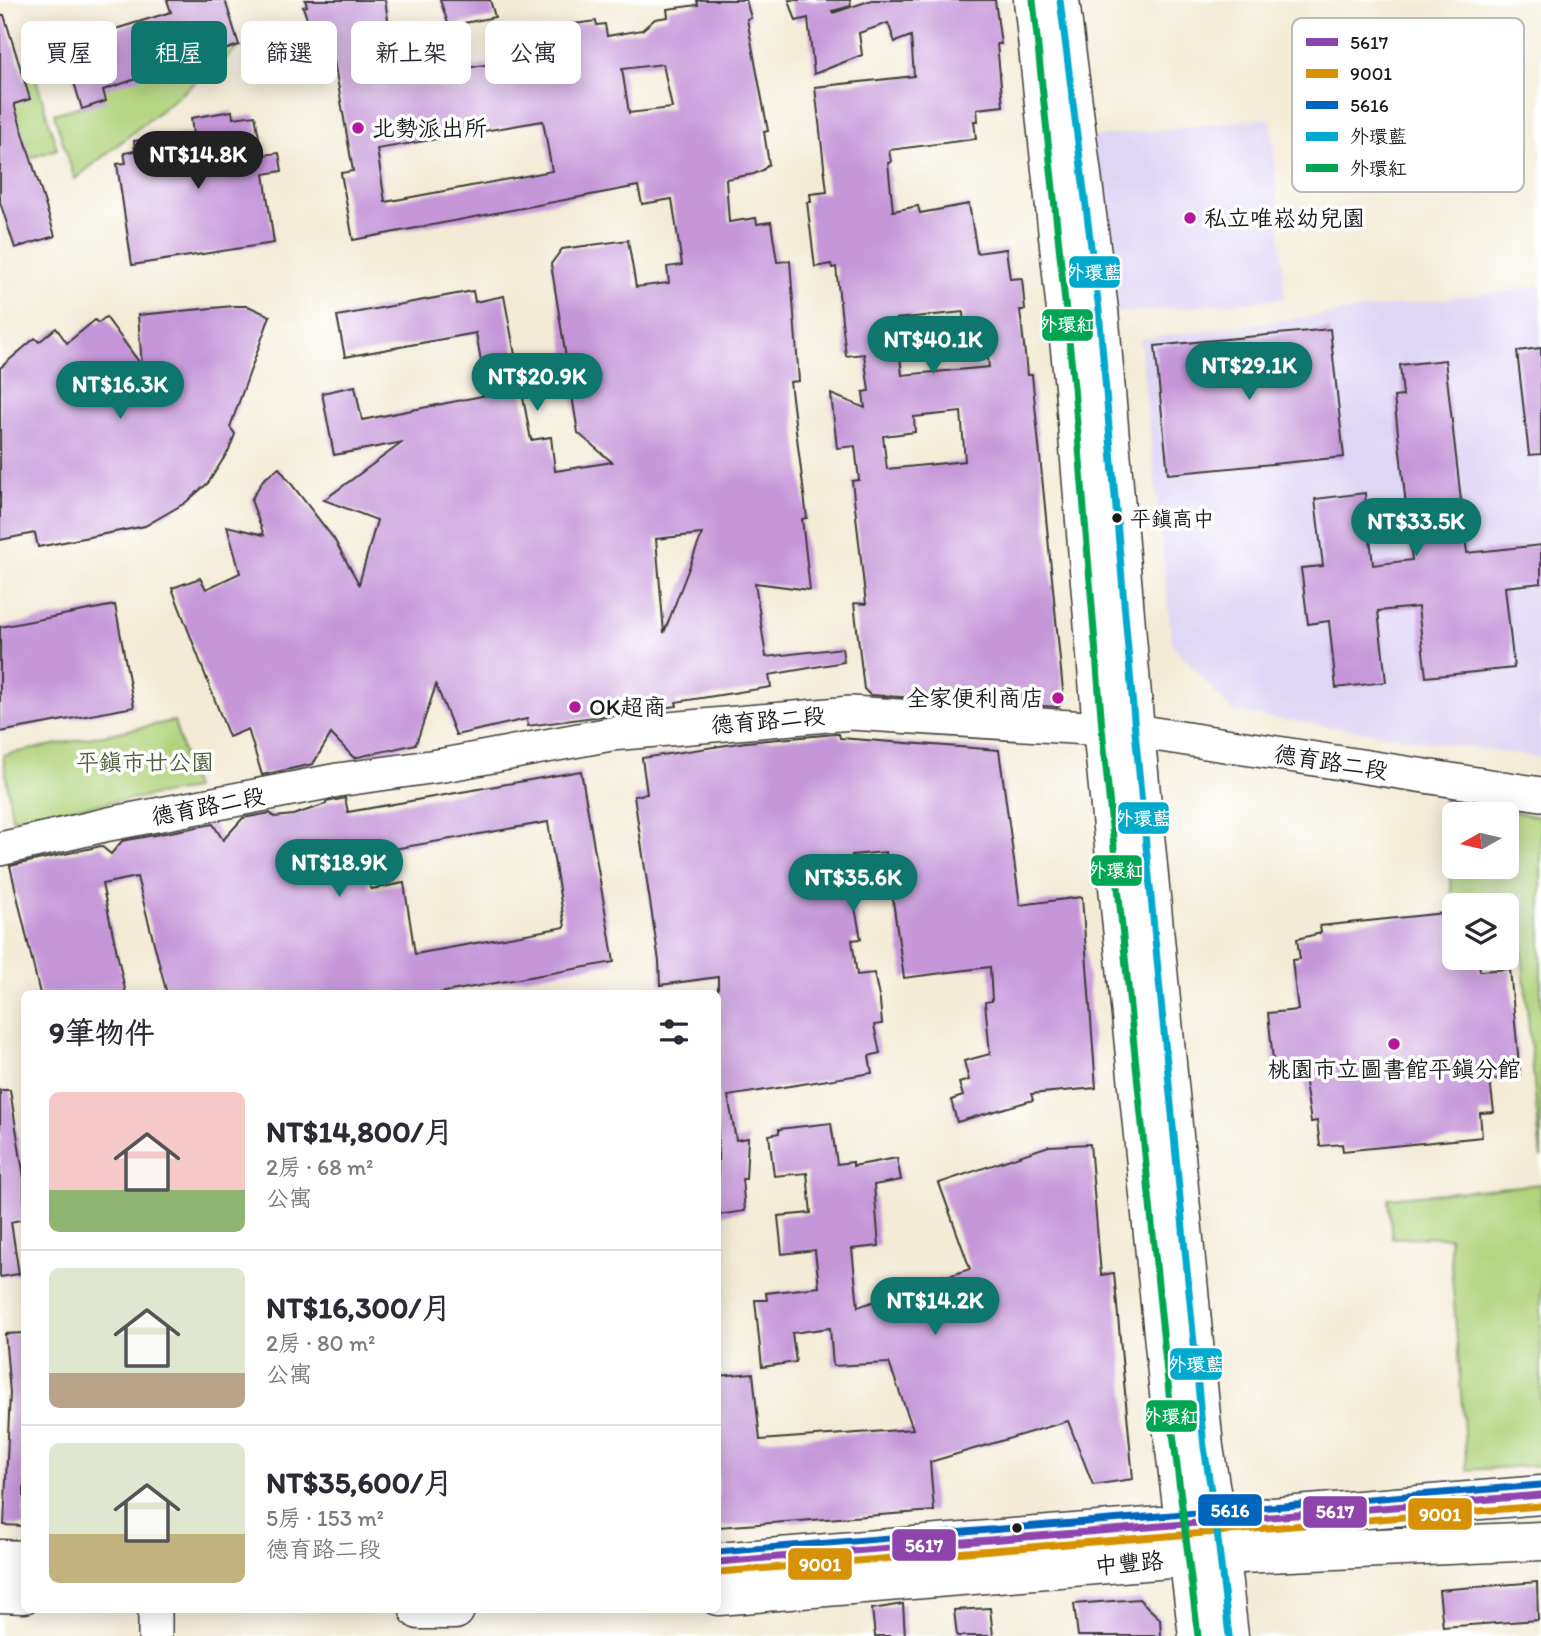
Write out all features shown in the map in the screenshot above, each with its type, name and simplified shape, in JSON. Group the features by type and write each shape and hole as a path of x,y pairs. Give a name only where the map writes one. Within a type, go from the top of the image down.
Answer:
{"main road":[{"path":"1033,0 1074,387 1119,729 1204,1447 1198,1636"},
{"path":"1060,0 1099,310 1119,729"},
{"name":"中豐路","path":"721,1596 1202,1540 1541,1495"},
{"path":"1202,1540 1229,1636"},
{"name":"中豐路","path":"721,1562 1202,1540 1541,1541"},
{"path":"0,1559 21,1560"},
{"path":"0,1593 21,1594"}],"street":[{"name":"德育路二段","path":"0,849 109,824 338,780 444,765 611,734 851,713 1119,729 1541,794"},
{"path":"155,1613 155,1636"}],"shaded area":[{"name":"私立唯崧幼兒園","path":"1271,118 1285,298 1110,314 1092,137"},
{"name":"平鎮高中","path":"1541,286 1541,758 1233,712 1172,644 1140,339"}],"green space":[{"path":"227,46 238,48 227,57"},
{"path":"131,73 131,84 193,84 75,179 54,114 85,105 80,89 96,84 117,84 117,78"},
{"path":"24,84 38,84 57,149 24,160 4,100"},
{"name":"平鎮市廿公園","path":"174,721 194,789 12,818 3,755"},
{"path":"1519,813 1541,817 1541,1158 1519,920 1519,893 1452,893 1451,879 1519,879"},
{"path":"1541,1184 1541,1465 1467,1470 1449,1237 1392,1238 1388,1198"}],"building":[{"path":"167,0 225,0 239,45 227,49 227,21 142,21 171,12"},
{"path":"305,0 385,0 388,21 351,21 351,84 471,84 471,67 485,65 485,84 581,84 581,23 596,21 597,25 605,24 607,36 642,30 655,19 668,17 667,9 698,5 697,0 746,0 751,18 747,19 768,131 764,132 769,164 754,174 726,179 729,222 756,218 757,224 771,222 777,262 790,261 799,381 790,382 807,518 802,519 810,590 755,583 766,657 842,648 844,662 769,675 771,687 676,702 677,706 528,726 527,719 456,735 436,685 416,744 354,758 331,734 313,764 262,775 248,729 229,737 172,588 200,578 206,589 240,573 227,526 264,535 251,500 263,480 279,468 334,539 359,584 377,520 324,500 403,442 334,455 322,393 355,386 362,420 487,395 476,333 345,357 337,316 473,291 475,302 504,296 531,440 551,437 555,471 612,462 578,433 551,264 562,249 628,240 636,287 669,283 667,267 682,265 672,199 642,204 638,186 353,240 341,173 353,171 337,78 337,21 308,21 303,7 307,6","holes":["663,64 672,108 629,113 622,69","543,121 552,171 385,202 377,149","702,534 664,633 656,539"]},
{"path":"440,0 490,0 495,17 471,22 447,21"},
{"path":"789,0 850,0 851,6 832,11 833,13 872,0 995,0 1001,44 997,44 1003,106 977,109 978,121 974,121 976,139 889,150 891,162 888,163 893,211 918,206 920,213 969,204 977,253 1006,249 1010,279 1022,278 1025,310 1020,310 1027,375 1032,375 1064,701 1058,707 870,695 864,689 854,603 866,604 852,481 859,480 855,446 837,448 831,394 865,408 863,392 869,391 864,354 846,356 836,267 832,268 831,264 815,267 807,202 811,202 810,194 827,192 815,87 914,76 911,36 895,42 888,23 859,33 862,55 814,74 808,18 796,21","holes":["963,312 964,326 984,324 989,367 902,375 896,319","961,412 965,461 887,469 883,436 915,432 914,417"]},
{"path":"0,15 4,15 21,70 21,84 25,84 30,99 14,104 55,236 15,248 0,202"},
{"path":"131,24 131,81 103,90 106,101 82,109 75,84 117,84 117,28"},
{"path":"232,111 233,118 255,115 262,155 279,153 282,171 264,174 274,243 132,265 117,164 126,163 124,153 135,151 134,141 193,134 191,118"},
{"path":"248,306 270,316 230,427 235,434 229,450 208,483 185,503 145,526 38,547 35,533 0,540 0,368 35,338 39,342 56,328 67,343 95,320 98,323 106,317 142,366 138,315"},
{"path":"1330,329 1344,457 1168,474 1155,346"},
{"path":"1541,348 1541,454 1529,455 1517,351"},
{"path":"1445,360 1467,553 1541,545 1541,583 1505,587 1514,668 1426,677 1418,607 1378,611 1386,682 1336,688 1329,621 1308,624 1301,568 1323,566 1315,499 1365,493 1373,565 1412,560 1394,397 1403,396 1400,365"},
{"path":"115,605 134,707 0,732 0,627"},
{"path":"839,734 840,738 999,750 1020,905 1082,897 1096,1088 1031,1094 1033,1100 957,1122 951,1100 963,1096 959,1083 969,1080 964,1061 990,1054 985,1002 992,1001 990,967 904,978 886,852 852,855 858,896 853,897 861,939 852,940 857,975 874,973 882,1024 874,1025 880,1053 869,1056 872,1073 728,1096 736,1140 748,1138 746,1179 742,1179 745,1211 721,1215 721,990 718,990 718,977 660,985 659,961 634,796 647,794 642,758 746,742"},
{"path":"581,771 614,962 456,990 166,990 137,877 102,884 125,990 39,990 10,866 101,846 111,854 122,841 213,824 223,840 243,818 270,813 274,817 293,815 326,802 345,798 348,812","holes":["548,822 565,927 415,954 404,883 371,889 359,855"]},
{"name":"桃園市立圖書館平鎮分館","path":"1442,913 1442,970 1510,970 1520,1076 1490,1080 1494,1112 1480,1113 1482,1137 1343,1151 1342,1144 1320,1146 1317,1121 1311,1122 1304,1076 1275,1079 1268,1013 1298,1010 1292,960 1300,959 1297,939 1321,933 1320,926"},
{"path":"0,1090 10,1090 21,1159 21,1220 11,1222 19,1274 0,1277"},
{"path":"831,1123 837,1164 853,1162 853,1166 897,1158 901,1180 874,1185 879,1246 852,1249 858,1307 970,1269 939,1183 1049,1146 1090,1144 1101,1275 1114,1273 1133,1479 1093,1485 1068,1421 930,1462 934,1511 721,1527 721,1376 753,1373 760,1440 913,1429 889,1363 833,1366 830,1328 792,1333 796,1362 762,1367 755,1300 767,1300 766,1293 819,1287 815,1250 782,1254 778,1216 811,1213 807,1173 774,1176 769,1135 779,1133 779,1129"},
{"path":"21,1333 21,1526 4,1525 10,1393 5,1334"},
{"path":"1537,1582 1538,1620 1443,1627 1439,1590"},
{"path":"1139,1599 1160,1619 1161,1636 1078,1636 1074,1604"},
{"path":"903,1604 905,1636 875,1636 872,1609"},
{"path":"990,1608 993,1636 957,1636 954,1610"}],"transit line":[{"name":"外環紅","path":"1033,0 1074,387 1102,728 1173,1433 1198,1636"},
{"name":"外環藍","path":"1060,0 1099,310 1135,731 1204,1447 1229,1636"},
{"name":"5616","path":"721,1552 1540,1485"},
{"name":"5617","path":"721,1562 1541,1495"},
{"name":"9001","path":"721,1572 1541,1506"}],"place":[{"name":"北勢派出所","path":"358,128"},
{"name":"私立唯崧幼兒園","path":"1190,218"},
{"name":"平鎮高中","path":"1117,518"},
{"name":"全家便利商店","path":"1058,698"},
{"name":"OK超商","path":"575,707"},
{"name":"桃園市立圖書館平鎮分館","path":"1394,1044"}]}
